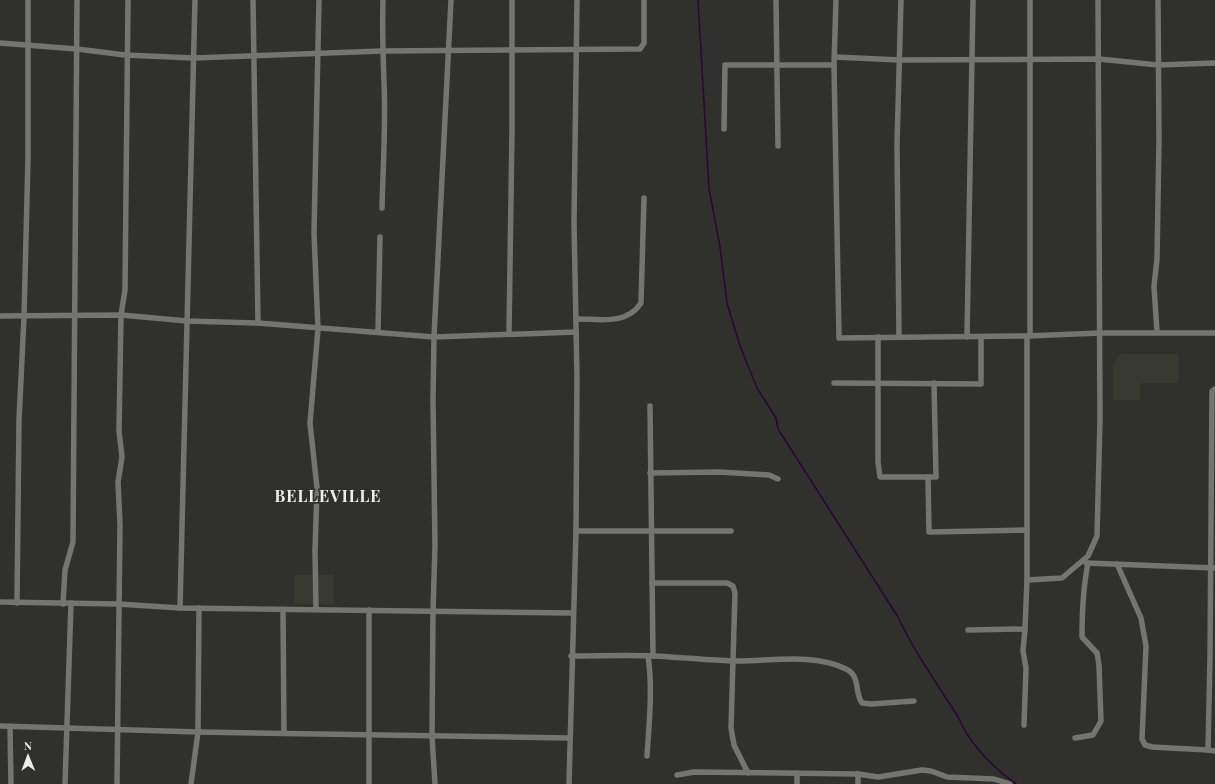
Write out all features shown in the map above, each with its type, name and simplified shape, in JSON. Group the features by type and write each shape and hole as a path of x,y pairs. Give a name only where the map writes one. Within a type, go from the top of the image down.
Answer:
{"street":[{"path":"18,603 19,420 24,317 28,0"},
{"path":"63,604 65,570 73,542 76,315 77,0"},
{"path":"116,784 120,524 118,482 122,456 119,431 120,315 125,290 128,0"},
{"path":"180,608 195,0"},
{"path":"253,0 258,323"},
{"path":"316,609 315,551 317,488 310,423 318,329 314,233 316,54 319,0"},
{"path":"382,208 384,83 382,51 383,0"},
{"path":"435,784 432,736 435,546 433,451 434,337 451,0"},
{"path":"509,333 512,0"},
{"path":"569,784 571,656 576,531 577,319 574,222 576,0"},
{"path":"0,44 77,49 127,56 193,58 254,57 382,51 640,48 644,43 644,0"},
{"path":"776,0 778,146"},
{"path":"836,0 834,64 839,338 899,336 981,337 1157,332 1215,333"},
{"path":"899,336 897,144 901,0"},
{"path":"967,337 973,0"},
{"path":"1024,725 1026,668 1023,652 1027,580 1030,0"},
{"path":"1027,580 1062,578 1088,556 1097,536 1100,333 1098,0"},
{"path":"1157,332 1154,286 1159,140 1158,0"},
{"path":"835,58 899,60 1029,58 1099,59 1158,65 1215,63"},
{"path":"724,129 725,65 834,64"},
{"path":"577,319 627,317 635,311 641,303 644,198"},
{"path":"378,332 380,237"},
{"path":"0,316 120,315 187,321 258,323 318,329 434,337 509,333 576,332"},
{"path":"878,337 878,462 880,477 936,477 934,383"},
{"path":"834,383 981,384 981,337"},
{"path":"1208,750 1213,657 1212,391 1215,389"},
{"path":"648,756 652,583 650,406"},
{"path":"650,473 719,472 769,475 778,479"},
{"path":"928,477 929,532 1027,530"},
{"path":"576,531 731,531"},
{"path":"1081,563 1213,568"},
{"path":"1075,738 1093,735 1101,721 1101,693 1097,653 1082,637 1082,608 1088,563"},
{"path":"1117,564 1141,618 1146,646 1142,739 1145,744 1152,747 1208,750 1215,752"},
{"path":"652,583 727,583 733,586 735,593 731,728 734,745 748,773"},
{"path":"0,602 118,604 180,608 283,610 316,609 573,613"},
{"path":"65,784 71,603"},
{"path":"191,784 192,766 198,732 199,608"},
{"path":"283,610 284,733"},
{"path":"369,610 369,784"},
{"path":"968,630 1025,629"},
{"path":"571,656 651,656 732,661 803,660 828,663 847,670 855,676 857,681 858,697 862,703 871,704 914,701"},
{"path":"0,726 198,732 569,738"},
{"path":"10,726 11,784"},
{"path":"677,775 694,772 797,773 858,774 878,777 922,770 947,778 994,779 1010,784"},
{"path":"797,773 797,784"},
{"path":"858,774 858,784"}],"shaded area":[{"path":"1121,354 1178,354 1178,383 1140,383 1140,400 1113,400 1113,364"},
{"path":"295,575 334,575 334,604 294,604"}],"waterway":[{"path":"698,0 709,189 720,247 727,303 740,346 757,388 776,418 778,429 898,617 918,654 957,715 965,731 989,762 1016,784"}],"district":[{"name":"BELLEVILLE","path":"328,495"}]}
